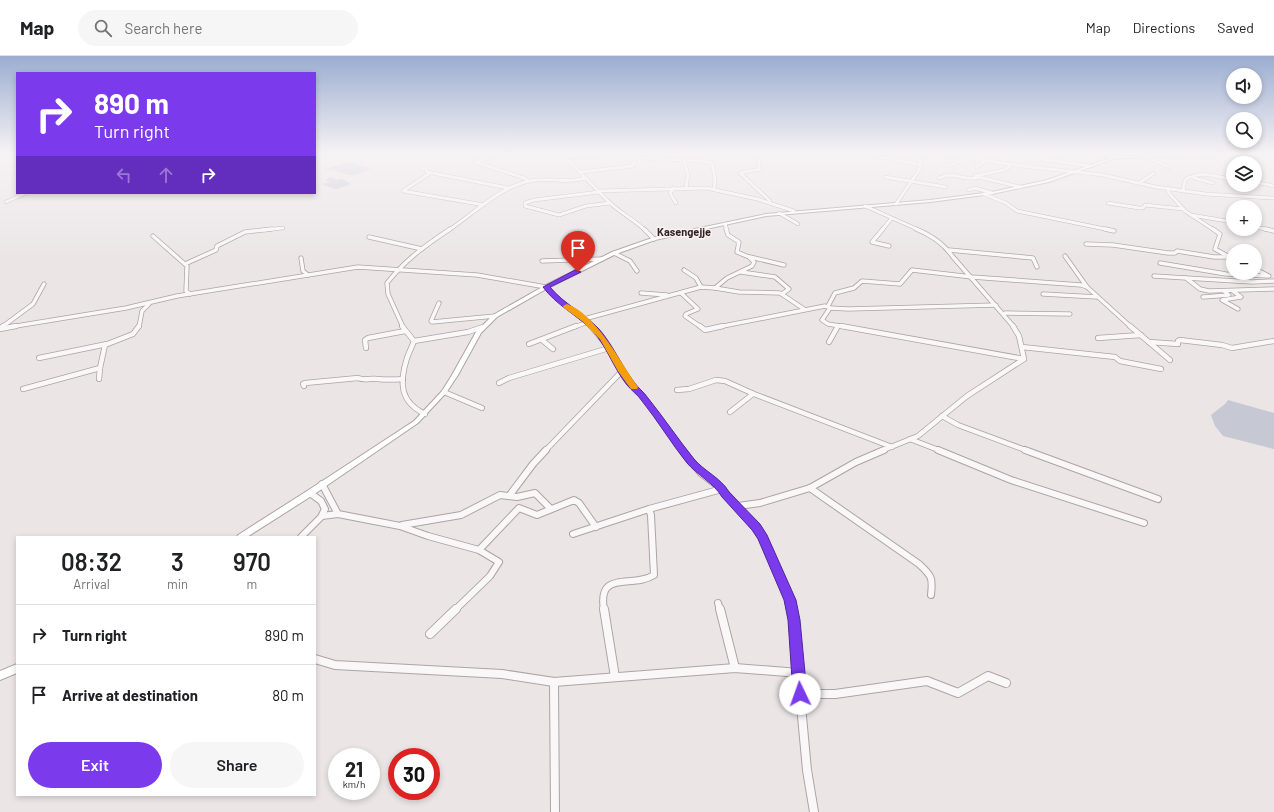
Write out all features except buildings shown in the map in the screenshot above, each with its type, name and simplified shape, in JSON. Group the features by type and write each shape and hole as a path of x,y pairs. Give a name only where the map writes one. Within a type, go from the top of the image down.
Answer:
{"street":[{"path":"406,189 403,191 484,205"},
{"path":"483,328 473,332 451,335 428,341 414,340 405,331 388,294 387,283 396,270 432,240 454,227 506,189"},
{"path":"595,189 610,203 633,218 654,239"},
{"path":"610,203 586,206 559,215 525,206 525,203 534,200 598,192 650,189"},
{"path":"673,189 670,192 676,203"},
{"path":"715,189 770,202 794,211"},
{"path":"757,189 770,202"},
{"path":"896,204 906,189"},
{"path":"979,189 992,193"},
{"path":"243,536 400,433 425,414 444,392 483,328 495,316 546,287 614,253 636,244 654,239 779,213 896,204 1013,189"},
{"path":"1169,189 1168,192 1183,209 1197,221 1220,234 1215,249 1226,255"},
{"path":"1175,189 1215,195 1274,198"},
{"path":"6,202 24,194"},
{"path":"984,194 1006,203 1017,211 1114,231"},
{"path":"1108,203 1141,208 1145,205 1183,209"},
{"path":"865,206 925,233 949,250 1033,258 1037,268"},
{"path":"779,213 798,224"},
{"path":"1191,215 1226,221"},
{"path":"889,246 872,242 891,219"},
{"path":"725,224 729,236 739,242 737,252 761,261 770,261 784,265"},
{"path":"185,264 213,252 216,250 217,246 245,232 283,228"},
{"path":"1262,228 1274,231"},
{"path":"153,236 187,266 186,291 190,294"},
{"path":"369,237 422,249"},
{"path":"1086,244 1114,245 1173,253 1177,251 1209,257 1226,258"},
{"path":"949,250 952,257 1005,314 1017,332 1024,359"},
{"path":"614,253 630,261 637,271"},
{"path":"1065,256 1087,287 1097,297 1170,360"},
{"path":"715,288 727,278 753,265 753,260 749,257"},
{"path":"301,258 303,271 305,274 309,275"},
{"path":"542,262 602,259"},
{"path":"1160,263 1226,274 1269,276"},
{"path":"0,329 126,308 190,294 358,267 477,275 546,287 556,298 586,321 603,338 630,383 644,398 690,461 701,473 722,489 756,527 763,538 790,600 794,620 807,770 814,812"},
{"path":"684,270 696,278 701,287"},
{"path":"1024,359 822,322 835,293 854,288 862,281 900,284 908,272 912,270 1087,287"},
{"path":"741,272 778,278 789,289 782,294"},
{"path":"1262,272 1274,280"},
{"path":"1154,276 1242,282 1274,280"},
{"path":"1186,278 1204,290 1233,291 1274,289"},
{"path":"0,329 33,304 44,284"},
{"path":"641,293 672,295 681,294 701,287 739,292 782,294 804,309"},
{"path":"1203,297 1229,295 1224,291"},
{"path":"1233,291 1241,297 1222,300 1238,309"},
{"path":"681,294 698,309 686,314 685,316 705,330 754,321 804,309 829,307 848,309 996,304"},
{"path":"1043,294 1097,297"},
{"path":"529,344 586,321 672,295"},
{"path":"39,358 107,344 127,337 135,333 139,326 141,313 146,306 155,301"},
{"path":"439,303 431,321 432,322 495,316"},
{"path":"1005,314 1070,314"},
{"path":"829,342 838,326"},
{"path":"366,348 365,340 368,338 405,331"},
{"path":"1098,338 1141,335"},
{"path":"414,340 407,358 404,380 404,395 407,402 416,411 425,414"},
{"path":"542,340 553,349"},
{"path":"1149,342 1178,344 1178,341 1180,340 1222,345 1232,348 1274,341"},
{"path":"99,379 100,368 107,344"},
{"path":"1022,347 1114,357 1120,361 1162,369"},
{"path":"499,383 509,378 609,348"},
{"path":"738,506 766,502 810,488 845,467 918,436 967,396 1024,359"},
{"path":"24,389 100,368"},
{"path":"509,496 515,491 536,461 579,418 622,371"},
{"path":"304,386 303,384 305,383 358,378 364,380 377,379 384,381 404,380"},
{"path":"676,390 688,390 715,380 721,380 754,394 848,428 892,447"},
{"path":"444,392 482,408"},
{"path":"730,412 754,394"},
{"path":"942,416 958,425 995,440 1065,464 1158,499"},
{"path":"910,439 1011,480 1144,523"},
{"path":"322,484 338,514"},
{"path":"810,488 919,564 928,572 933,580 931,595"},
{"path":"573,534 650,509 722,489"},
{"path":"302,536 324,513 324,505 310,493"},
{"path":"400,526 461,515 496,496 502,495 517,497 535,493 551,509"},
{"path":"478,550 516,510 522,509 534,515 541,514 571,500 577,501 596,527"},
{"path":"615,677 602,594 608,585 649,578 654,575 650,509"},
{"path":"321,517 338,514 400,526 428,536 478,550 497,559 499,562 498,565 490,576 430,634"},
{"path":"718,603 735,668"},
{"path":"316,659 335,665 502,674 554,682 735,668 799,673"},
{"path":"0,676 16,668"},
{"path":"800,694 835,694 927,681 936,683 952,692 958,693 988,676 1006,683"},
{"path":"554,682 555,812"}],"shaded area":[{"path":"1228,400 1274,413 1274,449 1223,436 1215,426 1211,415"}],"slow traffic":[{"path":"567,306 584,319 603,338 622,371 634,387"}],"district":[{"name":"Kasengejje","path":"684,231"}],"route":[{"path":"578,272 546,287 560,302 584,319 603,338 630,383 644,398 690,461 701,473 722,489 756,527 763,538 790,600 794,620 800,694"}]}
